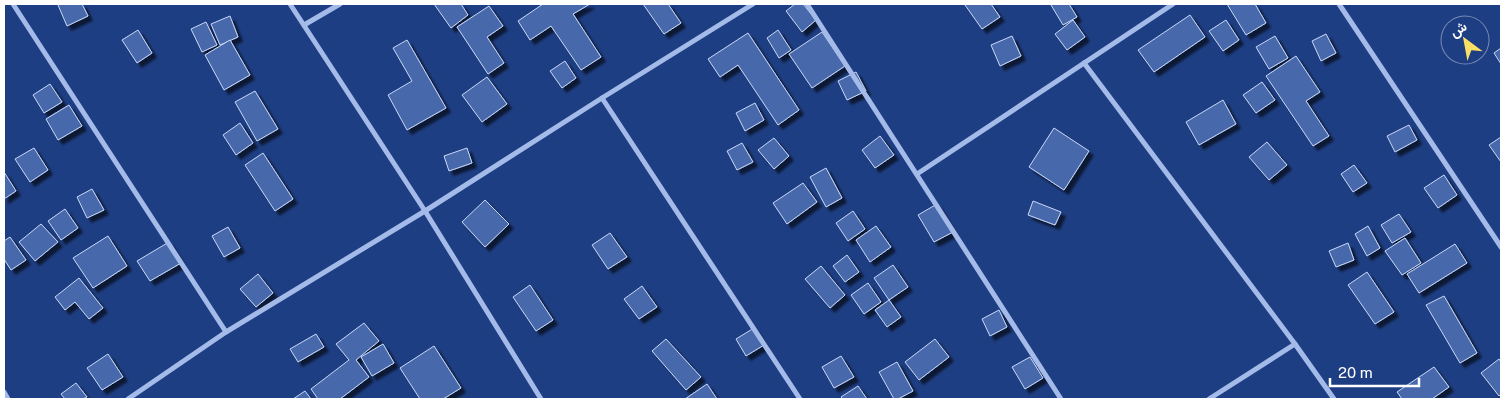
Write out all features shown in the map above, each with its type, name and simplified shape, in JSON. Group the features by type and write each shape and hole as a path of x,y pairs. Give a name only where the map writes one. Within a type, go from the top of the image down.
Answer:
{"street":[{"path":"13,4 226,332"},
{"path":"290,4 425,211 541,399"},
{"path":"304,25 340,4"},
{"path":"128,399 226,332 425,211 753,4"},
{"path":"807,4 1061,399"},
{"path":"917,174 1173,4"},
{"path":"1339,4 1501,247"},
{"path":"1084,63 1295,344 1334,399"},
{"path":"602,98 800,399"},
{"path":"1210,399 1295,344"},
{"path":"4,392 8,399"}],"building":[{"path":"82,4 88,16 67,26 58,5"},
{"path":"434,4 461,4 468,15 451,28"},
{"path":"543,4 590,4 573,14 601,57 581,70 551,26 530,40 518,21"},
{"path":"643,4 668,4 681,23 664,34"},
{"path":"795,4 803,4 816,20 802,32 786,11"},
{"path":"991,4 1000,17 982,29 965,5"},
{"path":"1052,4 1069,4 1077,17 1063,25"},
{"path":"1227,4 1255,4 1266,23 1246,35"},
{"path":"489,6 503,26 487,37 504,63 488,74 457,27"},
{"path":"1190,15 1205,37 1154,72 1138,50"},
{"path":"230,16 238,37 220,45 211,24"},
{"path":"1073,20 1085,37 1067,50 1055,34"},
{"path":"1226,20 1239,40 1223,51 1209,31"},
{"path":"206,22 217,45 202,52 191,29"},
{"path":"138,30 152,53 137,63 122,40"},
{"path":"778,30 791,50 779,58 767,38"},
{"path":"822,32 845,66 812,88 789,54"},
{"path":"748,33 799,110 778,125 738,65 720,77 708,59"},
{"path":"1326,34 1336,53 1321,61 1312,41"},
{"path":"1012,36 1021,56 1000,66 991,45"},
{"path":"1275,36 1288,58 1269,69 1256,47"},
{"path":"230,40 250,75 224,90 205,55"},
{"path":"407,40 446,108 407,130 388,95 412,81 393,48"},
{"path":"1501,48 1501,64 1494,53"},
{"path":"1296,56 1320,92 1306,101 1329,136 1313,146 1266,76"},
{"path":"565,61 576,78 562,88 550,71"},
{"path":"856,72 866,91 847,100 838,81"},
{"path":"487,77 507,104 482,122 462,95"},
{"path":"1262,82 1275,100 1256,113 1243,95"},
{"path":"50,84 62,102 44,113 33,95"},
{"path":"255,91 278,129 257,141 235,102"},
{"path":"1223,100 1236,124 1199,145 1186,122"},
{"path":"755,103 764,120 745,131 736,113"},
{"path":"69,105 82,126 58,140 46,119"},
{"path":"240,123 253,143 236,155 223,135"},
{"path":"1409,125 1417,140 1395,152 1387,136"},
{"path":"1054,128 1089,151 1064,190 1029,167"},
{"path":"880,136 894,155 875,168 862,150"},
{"path":"1501,137 1501,162 1489,145"},
{"path":"774,138 789,156 774,169 758,150"},
{"path":"1267,142 1287,165 1269,180 1249,157"},
{"path":"742,143 753,162 737,170 727,151"},
{"path":"34,148 48,170 30,182 15,159"},
{"path":"467,148 472,163 449,171 444,156"},
{"path":"263,153 293,199 275,211 245,165"},
{"path":"1354,165 1367,183 1353,192 1341,174"},
{"path":"826,168 842,198 826,207 810,177"},
{"path":"4,172 16,191 4,199"},
{"path":"1444,175 1457,195 1438,208 1424,188"},
{"path":"803,183 817,202 787,224 773,203"},
{"path":"92,189 104,210 87,218 77,197"},
{"path":"485,200 509,224 485,247 462,222"},
{"path":"1033,201 1061,212 1055,225 1028,215"},
{"path":"937,204 953,232 934,242 918,215"},
{"path":"65,209 78,228 61,240 48,221"},
{"path":"853,211 865,229 848,241 836,223"},
{"path":"1399,214 1411,232 1392,243 1381,225"},
{"path":"41,224 58,242 35,261 19,242"},
{"path":"876,226 891,247 870,262 856,240"},
{"path":"1368,226 1380,248 1367,256 1355,234"},
{"path":"228,227 240,248 224,257 212,236"},
{"path":"610,233 627,257 608,269 592,245"},
{"path":"108,236 127,266 93,288 73,258"},
{"path":"10,237 26,260 11,270 4,259 4,241"},
{"path":"1405,238 1421,263 1402,275 1385,251"},
{"path":"169,242 181,263 150,281 137,261"},
{"path":"1348,243 1354,260 1336,267 1329,251"},
{"path":"1455,244 1467,263 1419,293 1407,274"},
{"path":"847,255 859,272 845,282 833,266"},
{"path":"893,265 908,287 889,300 874,278"},
{"path":"821,266 845,295 830,308 805,279"},
{"path":"1367,272 1394,312 1375,324 1348,285"},
{"path":"258,274 273,293 256,307 240,289"},
{"path":"79,278 103,308 89,319 75,302 65,310 55,297"},
{"path":"868,283 881,302 864,314 851,295"},
{"path":"530,285 553,320 536,331 513,297"},
{"path":"642,286 657,307 639,319 624,299"},
{"path":"1444,296 1477,353 1460,363 1426,305"},
{"path":"889,300 901,317 887,327 875,310"},
{"path":"999,310 1007,327 990,336 982,319"},
{"path":"364,323 379,341 356,360 369,377 340,399 318,399 311,389 349,360 336,344"},
{"path":"754,328 764,345 746,356 736,339"},
{"path":"316,334 324,347 298,362 290,349"},
{"path":"666,339 701,377 686,390 652,351"},
{"path":"935,339 949,357 919,380 905,362"},
{"path":"383,344 394,363 372,376 361,357"},
{"path":"434,346 461,388 443,399 420,399 400,368"},
{"path":"108,354 123,377 102,390 87,368"},
{"path":"841,356 854,377 834,388 822,367"},
{"path":"1030,357 1043,378 1025,389 1012,367"},
{"path":"1499,359 1501,362 1501,394 1499,396 1481,373"},
{"path":"897,362 913,391 898,399 894,399 879,372"},
{"path":"1434,367 1449,387 1432,399 1402,399 1397,392"},
{"path":"76,383 87,397 83,399 65,399 61,394"},
{"path":"707,384 717,399 685,399"},
{"path":"858,386 867,399 843,399 841,397"},
{"path":"305,391 311,399 293,399"}]}
